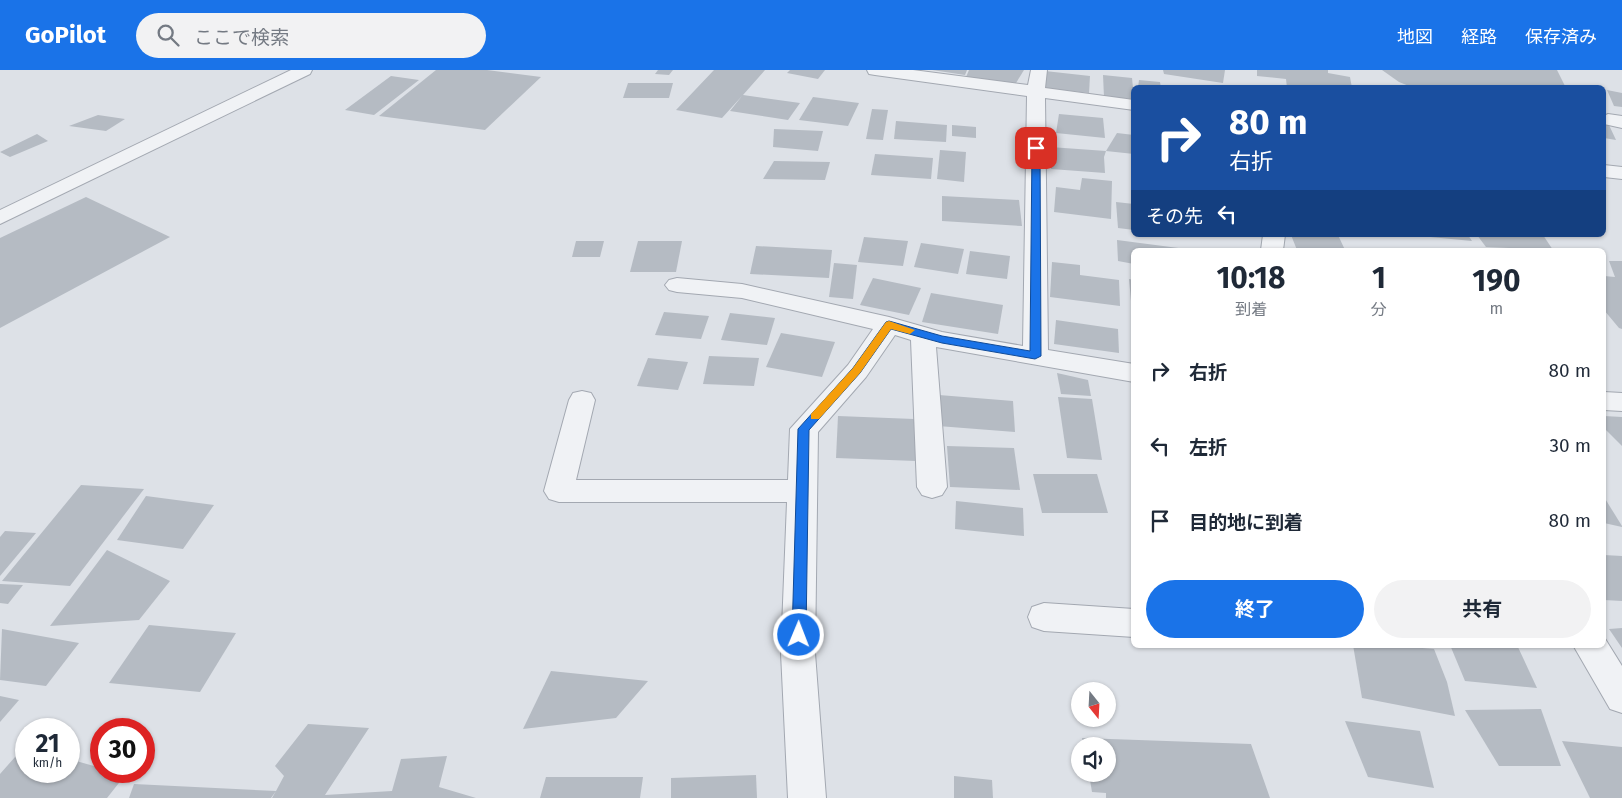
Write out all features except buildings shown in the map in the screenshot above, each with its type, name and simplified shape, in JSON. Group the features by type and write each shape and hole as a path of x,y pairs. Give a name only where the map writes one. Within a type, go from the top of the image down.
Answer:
{"street":[{"path":"0,218 304,70"},
{"path":"875,70 1131,105"},
{"path":"1035,356 1036,92 1039,70"},
{"path":"1606,171 1622,174"},
{"path":"677,285 742,291 889,324 942,340 1131,372"},
{"path":"807,798 798,653 804,429 857,371 889,324"},
{"path":"923,334 932,487"},
{"path":"582,400 559,491 802,491"},
{"path":"1606,401 1622,402"},
{"path":"1044,617 1131,623"},
{"path":"1592,648 1622,696"}],"slow traffic":[{"path":"815,416 857,371 889,324 910,330"}],"route":[{"path":"799,635 804,429 857,371 889,324 942,340 1035,356 1036,148"}]}
